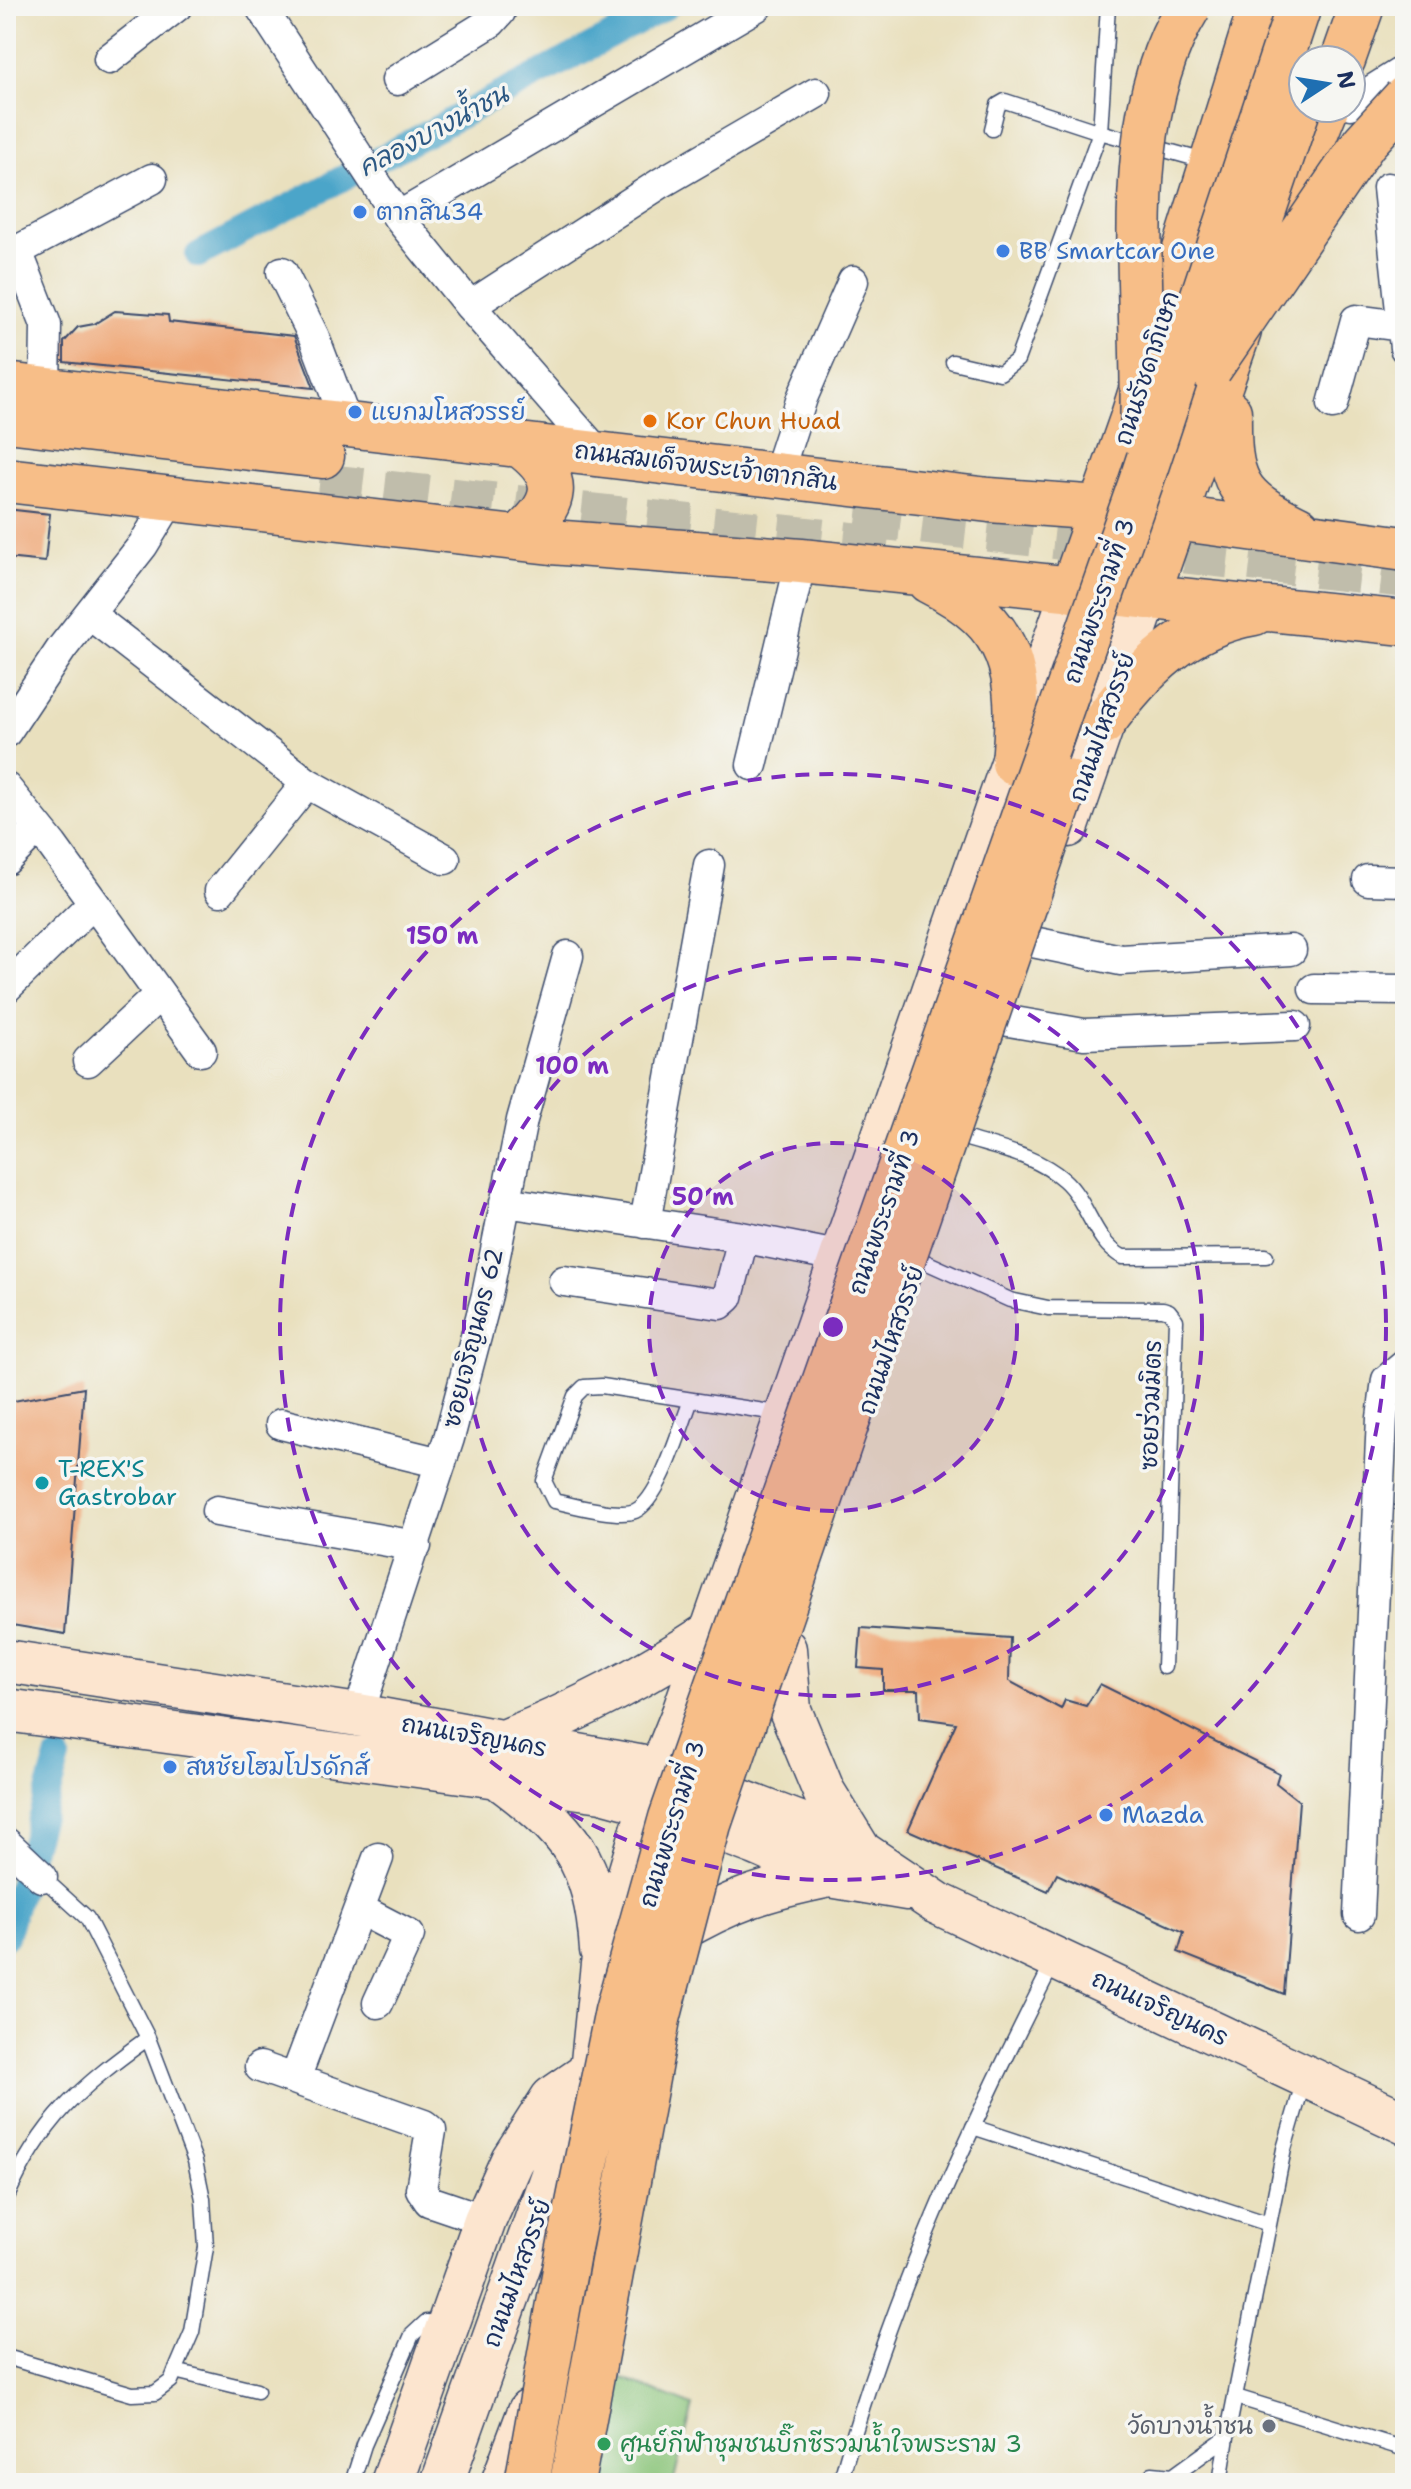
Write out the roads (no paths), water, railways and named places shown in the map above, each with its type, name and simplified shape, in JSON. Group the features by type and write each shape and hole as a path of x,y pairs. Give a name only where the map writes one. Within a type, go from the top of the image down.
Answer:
{"main road":[{"path":"1141,482 1142,180 1147,125 1158,75 1176,26 1189,6"},
{"name":"ถนนรัชดาภิเษก","path":"1072,590 1133,416 1261,6"},
{"name":"ถนนพระรามที่ 3","path":"527,2483 568,2253 617,2011 671,1818 1141,482 1299,6"},
{"path":"1320,44 1333,6"},
{"path":"1349,44 1362,6"},
{"path":"1210,368 1364,143 1405,98"},
{"name":"ถนนพระรามที่ 3","path":"572,2483 658,2019 709,1824 1210,368 1257,258 1322,124"},
{"path":"1189,473 1229,412 1294,234 1324,124"},
{"path":"1147,597 1257,258 1216,263 1202,252 1192,231"},
{"name":"ถนนสมเด็จพระเจ้าตากสิน","path":"26,388 330,455"},
{"path":"1229,412 1229,452 1239,488 1264,512 1322,540"},
{"path":"989,500 1053,487 1085,473 1109,451 1133,416"},
{"name":"ถนนสมเด็จพระเจ้าตากสิน","path":"6,420 330,455"},
{"path":"518,538 544,515 551,483 538,458 519,444"},
{"name":"ถนนสมเด็จพระเจ้าตากสิน","path":"6,449 330,455 519,444 989,500 1101,508 1405,549"},
{"path":"6,480 518,538 801,561 1405,623"},
{"path":"916,575 958,596 983,615 1001,638 1014,666 1019,707 1014,763"},
{"name":"ถนนมไหสวรรย์","path":"442,2483 590,2068 602,1964 655,1787 1072,590"},
{"name":"ถนนมไหสวรรย์","path":"590,2068 640,1995 675,1933 726,1813 1147,597"},
{"path":"1103,723 1128,689 1167,650 1215,625 1280,609"},
{"path":"602,1964 598,1914 573,1844 502,1760 639,1680 711,1632"},
{"path":"675,1933 721,1905 845,1864 824,1792 790,1710 785,1649"},
{"name":"ถนนเจริญนคร","path":"6,1661 358,1715 502,1760"},
{"name":"ถนนเจริญนคร","path":"6,1710 502,1760 655,1787 916,1890 1055,1959 1405,2123"},
{"path":"502,2483 580,2290 598,2228 640,1995"},
{"path":"392,2483 485,2220 535,2121 552,2098 590,2068"}],"street":[{"path":"109,59 177,6"},
{"path":"260,6 398,217 470,306 598,453"},
{"path":"398,217 757,6"},
{"path":"397,80 491,22 502,8"},
{"path":"1367,91 1405,70"},
{"path":"470,306 661,183 816,93"},
{"path":"26,388 46,325 17,251 152,179"},
{"path":"1333,404 1356,320 1403,337 1388,188"},
{"path":"282,272 314,337 330,455"},
{"path":"777,475 802,398 853,281"},
{"path":"6,732 89,614 143,545 171,499"},
{"path":"752,765 801,561"},
{"path":"89,614 307,783 445,859"},
{"path":"220,891 307,783"},
{"path":"6,788 201,1051"},
{"path":"6,860 37,829"},
{"path":"645,1223 709,865"},
{"path":"1368,880 1405,881"},
{"path":"6,988 91,905"},
{"path":"1028,941 1121,960 1291,950"},
{"name":"ซอยเจริญนคร 62","path":"358,1715 441,1463 487,1295 522,1120 568,956"},
{"path":"1314,989 1405,990"},
{"path":"88,1061 159,995"},
{"path":"1003,1020 1084,1034 1295,1026"},
{"path":"505,1202 743,1238 842,1257"},
{"path":"564,1281 720,1304 728,1297 743,1238"},
{"path":"1359,1915 1382,1418 1387,1380 1405,1365"},
{"path":"281,1424 441,1463"},
{"path":"217,1511 416,1546"},
{"path":"11,1848 42,1877"},
{"path":"295,2079 378,1858"},
{"path":"359,1909 409,1935 378,2003"},
{"path":"260,2067 424,2125 431,2131 421,2189 423,2196 429,2201 485,2220"}],"lane":[{"path":"953,362 1000,373 1017,360 1100,132 1108,6"},
{"path":"992,129 998,105 1005,101 1100,132 1212,163"},
{"path":"961,1137 1032,1160 1063,1179 1080,1199 1112,1251 1123,1257 1266,1256"},
{"name":"ซอยร่วมมิตร","path":"919,1259 1023,1302 1048,1308 1163,1309 1176,1320 1164,1667"},
{"path":"691,1400 653,1495 635,1511 618,1513 554,1501 546,1490 544,1481 575,1396 584,1387 691,1400 787,1415"},
{"path":"6,2357 132,2394 155,2393 171,2381 195,2318 206,2247 203,2199 195,2161 148,2038 87,1918 42,1877"},
{"path":"840,2483 918,2251 973,2127 1055,1959"},
{"path":"6,2199 33,2145 56,2114 80,2088 148,2038"},
{"path":"1220,2483 1269,2224 1305,2076"},
{"path":"973,2127 1269,2224"},
{"path":"352,2483 364,2445 412,2335 426,2322 448,2325"},
{"path":"175,2371 257,2391"},
{"path":"1236,2397 1405,2449"},
{"path":"1152,2474 1173,2476 1227,2437"}],"waterway":[{"name":"คลองบางน้ำชน","path":"198,255 667,6"},
{"path":"6,1936 58,1758"}],"tunnel":[{"path":"319,485 906,550"},
{"path":"857,515 1405,576"}],"place":[{"name":"ตากสิน34","path":"360,212"},
{"name":"BB Smartcar One","path":"1003,251"},
{"name":"แยกมโหสวรรย์","path":"355,412"},
{"name":"Kor Chun Huad","path":"650,421"},
{"name":"T-REX'S Gastrobar","path":"42,1483"},
{"name":"สหชัยโฮมโปรดักส์","path":"170,1767"},
{"name":"Mazda","path":"1106,1815"},
{"name":"วัดบางน้ำชน","path":"1269,2426"},
{"name":"ศูนย์กีฬาชุมชนบิ๊กซีรวมน้ำใจพระราม 3","path":"604,2444"}]}
